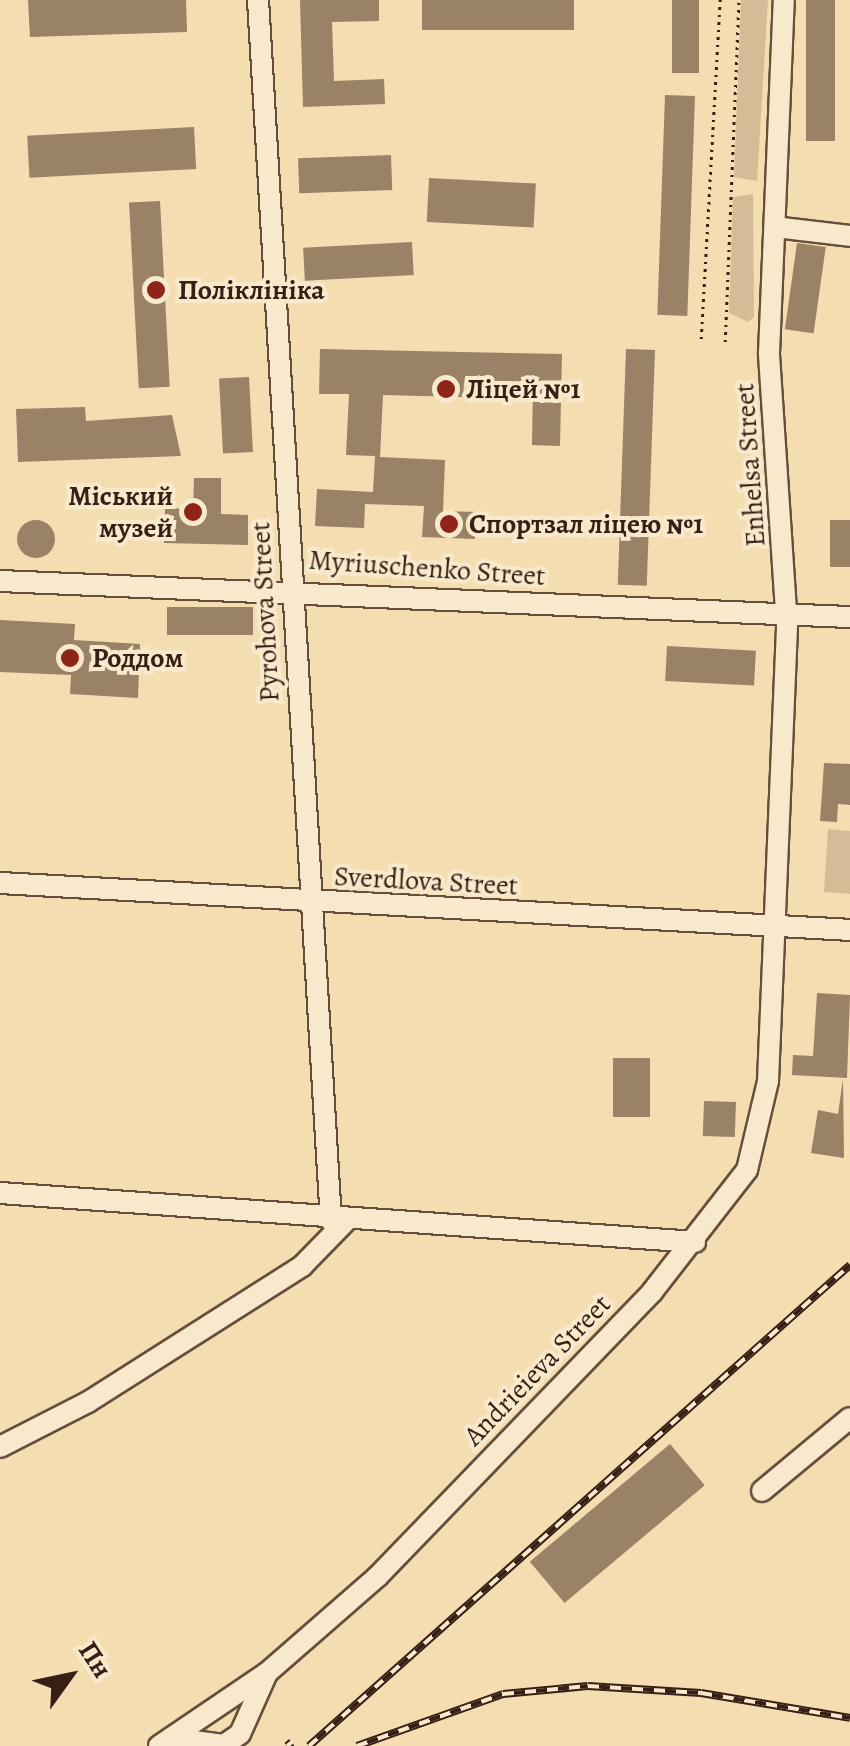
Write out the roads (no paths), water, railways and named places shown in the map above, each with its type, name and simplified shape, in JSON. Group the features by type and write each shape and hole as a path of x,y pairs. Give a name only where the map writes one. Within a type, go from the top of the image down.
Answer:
{"street":[{"name":"Pyrohova Street","path":"258,0 309,902 338,1222"},
{"name":"Enhelsa Street","path":"776,927 786,617 769,353 784,0"},
{"path":"775,227 850,236"},
{"name":"Myriuschenko Street","path":"0,580 290,586 786,617 850,617"},
{"name":"Sverdlova Street","path":"0,883 850,930"},
{"name":"Andrieieva Street","path":"165,1742 268,1673 378,1576 728,1203 760,1132 776,927"},
{"path":"0,1193 338,1222 695,1242"},
{"path":"0,1447 88,1402 302,1266 338,1222"},
{"path":"762,1491 850,1418"},
{"path":"165,1742 224,1745 240,1734 268,1673"}],"railway":[{"path":"309,1746 850,1265"},
{"path":"357,1746 503,1694 588,1686 701,1693 850,1718"},
{"path":"287,1746 292,1742"}],"place":[{"name":"Поліклініка","path":"156,290"},
{"name":"Ліцей №1","path":"446,389"},
{"name":"Міський музей","path":"193,512"},
{"name":"Спортзал ліцею №1","path":"449,524"},
{"name":"Роддом","path":"70,658"}]}
